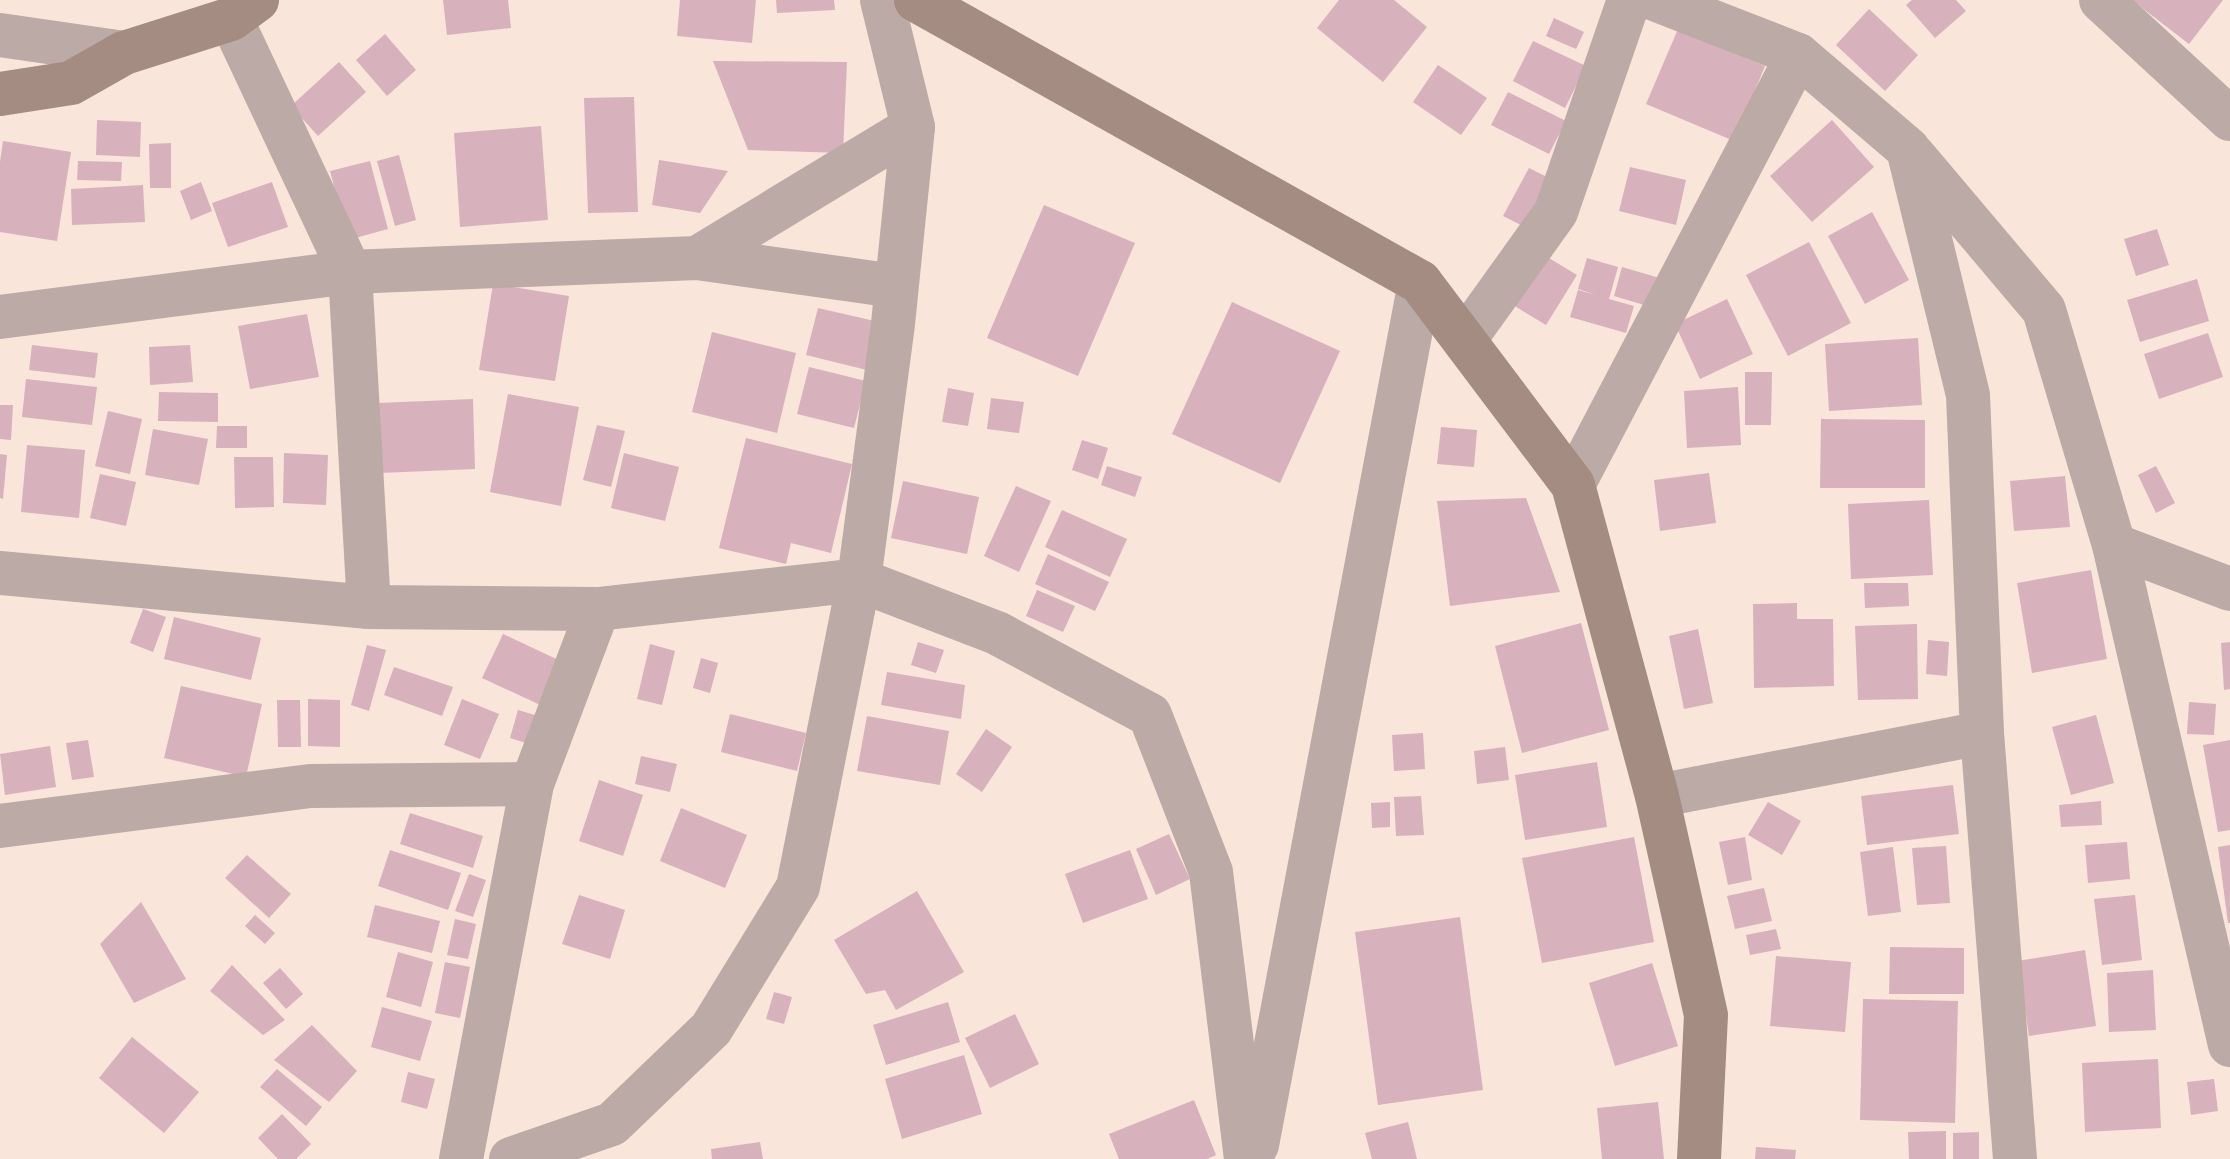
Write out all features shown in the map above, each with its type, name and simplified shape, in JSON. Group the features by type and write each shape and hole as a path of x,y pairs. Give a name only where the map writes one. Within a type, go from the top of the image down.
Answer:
{"street":[{"path":"511,1159 617,1141 711,1029 798,887 859,580 893,324 913,127 882,0"},
{"path":"916,0 1420,282 1573,485 1657,796 1706,1015 1699,1159"},
{"path":"1465,339 1556,212 1629,0"},
{"path":"1657,0 1798,55 1908,149 2044,310 2114,545 2230,1045"},
{"path":"2101,0 2230,119"},
{"path":"0,94 71,83 124,53 244,10 350,272 369,607"},
{"path":"0,35 124,53"},
{"path":"1573,485 1798,55"},
{"path":"697,258 913,127"},
{"path":"1908,149 1968,395 1982,733 2015,1159"},
{"path":"0,317 350,272 697,258 895,286"},
{"path":"1254,1159 1420,282"},
{"path":"2114,545 2230,589"},
{"path":"0,573 369,607 598,609 859,580 997,633 1150,715 1211,872 1246,1159"},
{"path":"461,1159 532,784 598,609"},
{"path":"1657,796 1982,733"},
{"path":"0,826 310,786 532,784"}],"building":[{"path":"443,0 508,0 511,28 447,35"},
{"path":"680,0 756,0 752,43 677,36"},
{"path":"776,0 834,0 835,10 777,13"},
{"path":"1339,0 1394,0 1427,27 1383,82 1317,28"},
{"path":"1912,0 1956,0 1966,11 1935,38 1906,5"},
{"path":"2132,0 2223,0 2189,44"},
{"path":"1869,9 1918,55 1885,91 1836,45"},
{"path":"1554,18 1584,32 1576,49 1546,36"},
{"path":"1678,29 1765,66 1734,141 1646,104"},
{"path":"385,34 416,70 387,96 356,60"},
{"path":"1533,41 1586,66 1565,108 1513,81"},
{"path":"713,61 847,62 843,153 748,150"},
{"path":"339,62 366,92 318,136 291,106"},
{"path":"1438,65 1487,98 1461,135 1413,102"},
{"path":"1508,92 1566,121 1549,154 1491,125"},
{"path":"634,97 638,212 588,213 584,98"},
{"path":"97,120 141,122 140,157 96,155"},
{"path":"1832,120 1874,167 1812,222 1770,176"},
{"path":"541,126 548,220 460,227 454,133"},
{"path":"3,141 71,152 57,241 0,232"},
{"path":"171,143 171,188 150,188 149,144"},
{"path":"399,155 416,220 395,226 377,161"},
{"path":"659,160 728,171 700,213 652,205"},
{"path":"78,161 122,162 121,181 77,180"},
{"path":"370,161 388,229 348,240 330,171"},
{"path":"1630,167 1686,180 1676,225 1619,211"},
{"path":"1529,168 1551,179 1525,227 1503,216"},
{"path":"201,182 212,211 191,220 180,191"},
{"path":"272,182 288,227 228,247 212,203"},
{"path":"143,185 145,222 72,225 71,189"},
{"path":"1044,205 1135,243 1078,376 987,338"},
{"path":"1872,212 1909,280 1865,304 1828,236"},
{"path":"2157,229 2169,265 2136,276 2124,239"},
{"path":"1809,242 1851,323 1788,356 1746,275"},
{"path":"1544,255 1577,275 1546,325 1513,305"},
{"path":"1587,258 1618,267 1609,299 1634,306 1626,333 1570,317 1578,290 1596,295 1578,289"},
{"path":"1622,267 1663,279 1654,308 1614,296"},
{"path":"2197,279 2209,321 2140,342 2127,300"},
{"path":"493,284 569,296 555,381 479,370"},
{"path":"1727,299 1753,354 1700,379 1675,324"},
{"path":"1232,302 1340,351 1280,483 1172,434"},
{"path":"818,308 879,322 867,370 806,355"},
{"path":"307,314 319,377 250,389 238,326"},
{"path":"712,332 796,353 777,433 692,412"},
{"path":"2208,333 2223,377 2159,399 2144,354"},
{"path":"1918,338 1922,405 1829,411 1825,344"},
{"path":"32,345 98,353 95,378 29,370"},
{"path":"190,345 193,382 150,385 149,347"},
{"path":"809,367 866,381 854,428 797,414"},
{"path":"1745,372 1772,372 1771,425 1745,425"},
{"path":"26,379 97,387 92,425 22,417"},
{"path":"1738,387 1741,445 1687,448 1684,391"},
{"path":"948,388 974,393 968,426 942,422"},
{"path":"159,392 218,393 218,422 158,421"},
{"path":"508,394 579,407 561,506 490,492"},
{"path":"991,398 1024,402 1019,433 987,429"},
{"path":"473,399 475,469 380,473 378,403"},
{"path":"0,405 13,405 11,440 0,439"},
{"path":"108,411 142,419 130,474 95,466"},
{"path":"1821,419 1925,420 1925,488 1820,488"},
{"path":"597,425 625,431 611,487 583,480"},
{"path":"217,426 247,426 247,448 216,448"},
{"path":"1441,427 1477,430 1474,467 1437,464"},
{"path":"153,429 208,439 199,485 145,475"},
{"path":"746,438 852,464 831,553 791,543 786,564 719,548"},
{"path":"1082,440 1108,448 1098,479 1072,470"},
{"path":"27,445 85,450 79,518 21,512"},
{"path":"284,453 328,455 326,505 283,503"},
{"path":"624,453 679,467 665,521 611,508"},
{"path":"0,454 7,455 3,499 0,498"},
{"path":"234,457 273,457 274,507 235,508"},
{"path":"1107,466 1142,477 1135,497 1101,485"},
{"path":"2156,466 2175,503 2156,513 2138,475"},
{"path":"1709,473 1716,523 1660,531 1654,480"},
{"path":"100,474 136,482 126,526 90,518"},
{"path":"2065,476 2070,527 2014,531 2010,481"},
{"path":"903,481 979,497 967,554 891,538"},
{"path":"1016,486 1051,501 1019,572 984,556"},
{"path":"1526,498 1560,592 1450,606 1437,501"},
{"path":"1929,500 1933,575 1851,579 1848,504"},
{"path":"1062,510 1127,539 1110,577 1045,547"},
{"path":"1048,554 1109,582 1095,611 1035,584"},
{"path":"2091,570 2107,659 2032,673 2017,583"},
{"path":"1864,583 1908,583 1909,606 1865,608"},
{"path":"1037,590 1075,606 1063,632 1026,616"},
{"path":"1797,603 1797,619 1833,619 1834,686 1754,688 1753,604"},
{"path":"143,609 166,617 153,652 130,643"},
{"path":"174,617 261,638 251,680 164,659"},
{"path":"1581,623 1609,730 1522,753 1495,646"},
{"path":"1917,624 1918,699 1858,700 1855,626"},
{"path":"1698,629 1713,703 1684,709 1669,636"},
{"path":"503,634 569,665 549,709 482,678"},
{"path":"1928,640 1949,642 1947,676 1926,674"},
{"path":"918,642 944,650 936,673 911,665"},
{"path":"2230,642 2230,689 2224,690 2221,643"},
{"path":"650,644 675,651 662,705 637,699"},
{"path":"367,645 386,650 369,711 351,705"},
{"path":"701,658 718,663 710,693 693,688"},
{"path":"394,667 453,687 442,716 384,695"},
{"path":"887,672 965,685 961,719 881,705"},
{"path":"181,686 262,704 246,777 164,758"},
{"path":"308,699 340,700 340,747 308,746"},
{"path":"462,699 499,714 480,759 444,745"},
{"path":"277,700 300,700 301,747 278,747"},
{"path":"2189,702 2216,704 2214,735 2187,734"},
{"path":"518,710 548,719 539,747 510,738"},
{"path":"730,714 806,733 797,771 721,752"},
{"path":"2096,715 2114,783 2071,795 2052,727"},
{"path":"867,716 949,731 940,785 857,771"},
{"path":"986,729 1012,747 982,792 956,774"},
{"path":"1423,733 1425,769 1394,771 1392,735"},
{"path":"88,740 94,777 72,780 66,743"},
{"path":"2230,740 2230,830 2218,832 2203,745"},
{"path":"50,746 56,787 5,795 0,754"},
{"path":"1505,747 1509,780 1477,784 1474,751"},
{"path":"641,756 677,764 670,792 635,784"},
{"path":"1597,762 1607,827 1525,840 1515,775"},
{"path":"599,780 643,795 623,856 579,841"},
{"path":"1953,785 1959,834 1867,845 1861,796"},
{"path":"1421,796 1424,835 1396,836 1394,797"},
{"path":"2101,801 2102,825 2061,827 2059,805"},
{"path":"1390,802 1390,827 1372,828 1371,803"},
{"path":"1768,802 1801,821 1782,855 1748,835"},
{"path":"681,808 747,835 725,888 660,861"},
{"path":"410,813 483,836 473,868 400,844"},
{"path":"1169,834 1190,879 1156,895 1136,849"},
{"path":"1634,837 1654,942 1542,963 1522,858"},
{"path":"1745,837 1752,880 1728,885 1719,842"},
{"path":"2127,842 2130,879 2088,883 2085,845"},
{"path":"2230,845 2230,923 2228,923 2218,847"},
{"path":"1946,846 1950,903 1917,905 1912,848"},
{"path":"1893,847 1901,912 1868,916 1860,852"},
{"path":"390,850 461,873 448,910 378,886"},
{"path":"1130,850 1148,899 1083,923 1065,874"},
{"path":"247,855 291,894 269,918 225,878"},
{"path":"469,874 486,880 473,917 455,911"},
{"path":"1764,888 1772,921 1735,929 1727,896"},
{"path":"917,891 964,972 896,1010 885,990 866,994 834,940"},
{"path":"579,895 625,910 610,959 562,944"},
{"path":"2135,895 2142,960 2102,965 2094,899"},
{"path":"141,902 186,979 134,1003 100,944"},
{"path":"375,905 440,921 432,953 367,937"},
{"path":"255,915 275,933 265,944 245,926"},
{"path":"1460,917 1483,1090 1378,1105 1355,932"},
{"path":"455,919 476,924 468,959 447,955"},
{"path":"1776,929 1781,949 1750,955 1746,935"},
{"path":"1890,947 1964,948 1964,994 1889,994"},
{"path":"2085,950 2096,1026 2029,1036 2018,961"},
{"path":"398,952 433,962 421,1007 386,997"},
{"path":"1776,956 1851,962 1845,1032 1770,1026"},
{"path":"445,962 470,967 460,1018 435,1013"},
{"path":"1652,963 1678,1046 1615,1066 1589,983"},
{"path":"232,965 285,1020 263,1035 210,991"},
{"path":"280,968 303,994 286,1009 263,983"},
{"path":"2153,970 2156,1030 2109,1032 2107,973"},
{"path":"774,992 792,997 784,1024 766,1019"},
{"path":"1863,999 1958,1001 1955,1123 1860,1120"},
{"path":"948,1002 960,1042 886,1065 873,1025"},
{"path":"382,1007 432,1021 420,1061 371,1047"},
{"path":"1015,1014 1039,1064 990,1088 965,1038"},
{"path":"312,1025 357,1071 329,1102 274,1060"},
{"path":"132,1037 199,1092 164,1133 99,1078"},
{"path":"964,1055 982,1114 902,1139 885,1079"},
{"path":"2158,1059 2161,1128 2085,1132 2082,1063"},
{"path":"277,1069 322,1107 306,1126 260,1087"},
{"path":"408,1072 435,1079 427,1109 401,1102"},
{"path":"2214,1079 2218,1111 2191,1115 2187,1082"},
{"path":"1194,1100 1216,1155 1207,1159 1119,1159 1109,1134"},
{"path":"1658,1102 1664,1159 1602,1159 1597,1108"},
{"path":"282,1114 311,1144 296,1159 278,1159 258,1138"},
{"path":"1408,1122 1417,1159 1372,1159 1365,1133"},
{"path":"1946,1131 1946,1159 1909,1159 1908,1132"},
{"path":"1979,1132 1979,1159 1953,1159 1953,1133"},
{"path":"760,1142 763,1159 712,1159 711,1149"},
{"path":"1756,1147 1796,1150 1795,1159 1755,1159"}]}
